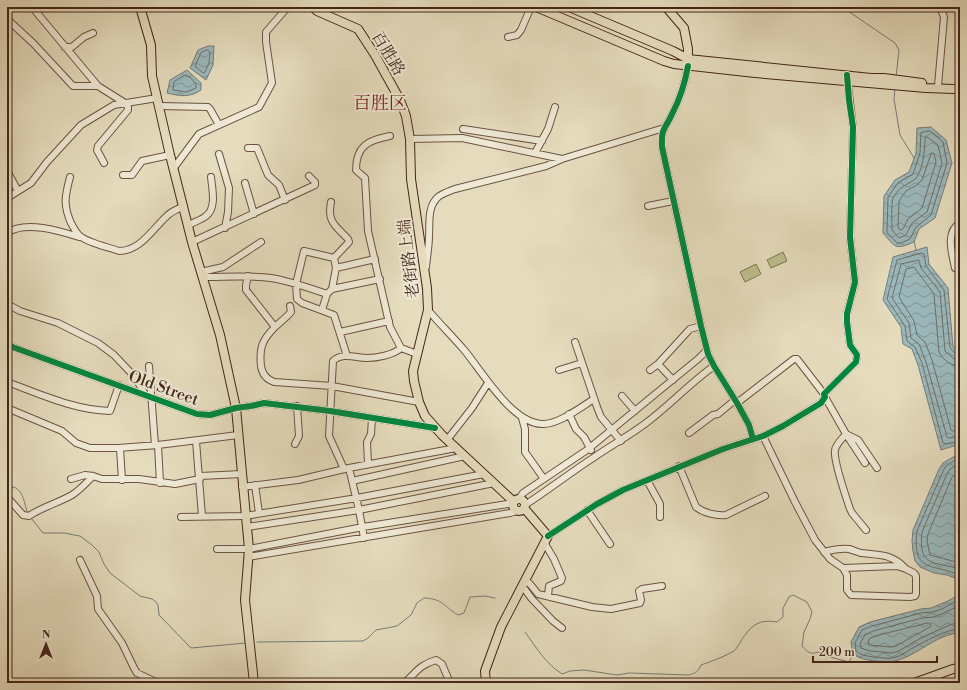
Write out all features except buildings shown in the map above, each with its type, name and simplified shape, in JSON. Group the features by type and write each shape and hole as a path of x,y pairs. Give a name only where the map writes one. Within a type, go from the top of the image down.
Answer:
{"main road":[{"path":"140,7 151,45 152,76 170,155 189,225 192,242 220,335 236,408 248,553 245,600 254,683"},
{"path":"536,7 664,61 884,81 957,90"},
{"path":"569,7 673,51 688,63"},
{"path":"666,7 684,28 688,63"},
{"name":"百胜路","path":"315,8 358,29 376,55 400,100 406,116 410,138"},
{"path":"901,83 938,86 957,90"},
{"name":"老街路上端","path":"410,138 411,179 426,274 428,310 413,371 419,402 425,416 435,428 519,505 547,540"},
{"path":"486,683 484,671 502,627 547,540"},
{"path":"914,683 952,669 960,668"}],"street":[{"path":"32,7 98,86 125,103 128,107 128,110 98,146 97,150 104,163"},
{"path":"174,169 199,134 259,107 272,83 266,32 286,9 290,7 315,8"},
{"path":"508,37 517,35 521,30 531,7"},
{"path":"938,86 944,17 940,7"},
{"path":"7,19 33,43 73,86 98,86"},
{"path":"65,47 72,47 84,37 93,33"},
{"path":"688,63 686,78 680,96 672,116 664,128 661,136 662,146 707,350 714,366 749,425 753,440"},
{"path":"548,596 549,586 561,581 562,578 547,540 587,510 623,490 723,449 763,436 783,426 821,403 825,396 856,362 857,355 850,345 847,322 847,314 855,282 850,237 853,127 847,78"},
{"path":"7,198 31,183 47,162 81,125 114,105 125,103 158,102 208,107 219,125"},
{"path":"535,153 548,129 555,107"},
{"path":"462,138 463,126 542,141"},
{"path":"426,274 430,234 429,218 431,209 438,198 455,189 546,166 562,159 664,128"},
{"path":"390,136 380,138 363,146 358,154 356,170 365,178 368,231 394,337 401,348 417,354"},
{"path":"410,138 462,138 562,159"},
{"path":"248,148 257,148 268,175 279,185 285,200"},
{"path":"219,154 229,188 229,206 225,228"},
{"path":"123,175 132,175 142,161 170,155"},
{"path":"7,171 18,191"},
{"path":"192,242 315,185 315,182 309,176"},
{"path":"70,177 65,202 74,230 81,237"},
{"path":"189,225 207,215 210,211 212,200 211,177"},
{"path":"245,183 254,214"},
{"path":"648,206 673,201"},
{"path":"331,202 329,212 330,217 349,242 334,258"},
{"path":"7,233 12,229 28,227 60,231 107,247 124,251 147,238 169,214 184,206"},
{"path":"955,268 951,239 955,226 960,223"},
{"path":"202,275 223,266 261,242"},
{"path":"334,258 304,251 296,284 297,299 334,315 347,356"},
{"path":"322,310 330,292 336,268 334,258"},
{"path":"336,268 375,259"},
{"path":"202,275 270,278 330,292 380,279"},
{"path":"248,276 246,290 275,327"},
{"path":"7,304 20,311 58,323 98,343 114,355 134,376 145,394"},
{"path":"290,306 291,312 275,327 260,348 261,369 264,376 268,380 274,382 332,386 419,402"},
{"path":"428,310 458,343 488,383 522,418 525,428 525,452 544,479"},
{"path":"340,332 389,321"},
{"path":"650,370 658,364 690,329 701,326"},
{"path":"575,342 601,416 621,441"},
{"name":"Old Street","path":"7,345 197,414 210,414 264,403 297,406 435,428"},
{"path":"364,538 357,498 352,481 330,436 333,361 338,357 347,356 366,358 376,357 397,352 401,348"},
{"path":"519,505 523,493 612,430 707,350"},
{"path":"690,432 713,415 718,414 736,402 794,359 797,359 825,396 864,463"},
{"path":"559,370 561,371 582,363"},
{"path":"658,364 673,380"},
{"path":"150,366 160,483"},
{"path":"217,549 248,553 364,538 510,513 519,505 621,441 682,394 697,377 714,366"},
{"path":"7,382 81,408 98,411 110,411 119,385"},
{"path":"447,440 472,408 488,383"},
{"path":"622,396 635,411"},
{"path":"522,418 544,424 558,420 594,399"},
{"path":"295,444 299,436 297,406"},
{"path":"7,408 62,431 76,443 90,448 120,448 156,445 238,435"},
{"path":"569,414 576,429 584,437 590,447 594,457"},
{"path":"368,464 367,442 371,434 372,418"},
{"path":"846,434 858,440 877,468"},
{"path":"846,434 837,444 835,450 836,461 850,509 866,530"},
{"path":"763,436 815,540 830,559 843,568 846,575 847,590 851,595 910,598 916,594 916,576 914,573 906,569 897,566 843,568"},
{"path":"196,441 202,516"},
{"path":"120,448 122,480"},
{"path":"242,487 298,480 346,468 456,448"},
{"path":"352,481 465,456"},
{"path":"680,466 696,508 702,511 720,516 726,515 765,496"},
{"path":"71,479 85,475 102,479 139,480 175,484 200,478 242,474"},
{"path":"181,517 245,516 357,498 484,474"},
{"path":"7,497 23,514 29,516 71,495 93,476"},
{"path":"647,480 660,504 660,517"},
{"path":"246,527 359,510 494,483"},
{"path":"255,486 259,513"},
{"path":"248,553 363,527 519,505"},
{"path":"587,510 610,544"},
{"path":"824,552 842,549 878,554 897,560 906,569"},
{"path":"80,560 98,596 98,609 122,643 137,673 158,683"},
{"path":"562,628 553,621 532,599 524,584 530,584 538,594 592,607 611,609 640,603 641,600 639,591 642,589 662,586"},
{"path":"404,683 422,666 436,660 442,664 450,683"}],"green space":[{"path":"783,252 787,261 771,268 767,260"},
{"path":"756,264 761,274 745,282 740,272"}],"water":[{"path":"208,46 214,46 213,65 206,80 190,68 198,50"},
{"path":"187,70 201,83 201,90 197,93 189,95 167,93 170,80"},
{"path":"931,127 946,140 952,163 935,218 919,229 914,242 899,247 894,245 883,233 884,196 895,180 909,172 916,153 917,128"},
{"path":"927,247 929,264 948,288 953,347 959,352 960,444 941,450 918,365 912,349 903,344 901,327 883,300 893,257"},
{"path":"960,453 960,580 947,575 934,573 920,567 915,561 912,541 913,530 939,469 943,463"},
{"path":"960,594 960,633 943,637 911,655 893,662 867,660 853,654 851,642 859,627 870,622 921,609 931,608"}],"waterway":[{"path":"842,7 895,43 899,50 896,77"},
{"path":"895,88 894,99 900,135 914,158"},
{"path":"914,241 916,250"},
{"path":"7,490 14,487 20,492 28,514"},
{"path":"31,518 43,533 65,533 80,536 92,545 99,552 110,573 140,596 155,601 158,605 159,615 191,648 246,643"},
{"path":"525,632 546,660 562,674 570,671 584,670 617,675 629,673 688,675 696,672 701,665 734,651 748,631 756,624 765,621 777,622 783,617 783,608 789,597 793,595 807,602 812,612 804,632 802,646 811,653 818,652 826,656 849,662 853,655"},
{"path":"257,642 363,641 376,630 397,626 411,615 417,603 424,598 440,601 458,615 464,613 470,597 485,596 495,598"}],"cycle path":[{"path":"688,66 680,97 663,132 662,147 708,354 749,425 753,439"},
{"path":"548,536 597,504 623,490 723,449 763,436 783,426 821,403 825,397 824,394 856,362 857,355 850,345 847,322 847,314 855,282 850,237 853,127 847,75"},
{"path":"7,345 197,414 210,415 264,403 330,411 435,428"}],"district":[{"name":"百胜区","path":"380,103"}]}
